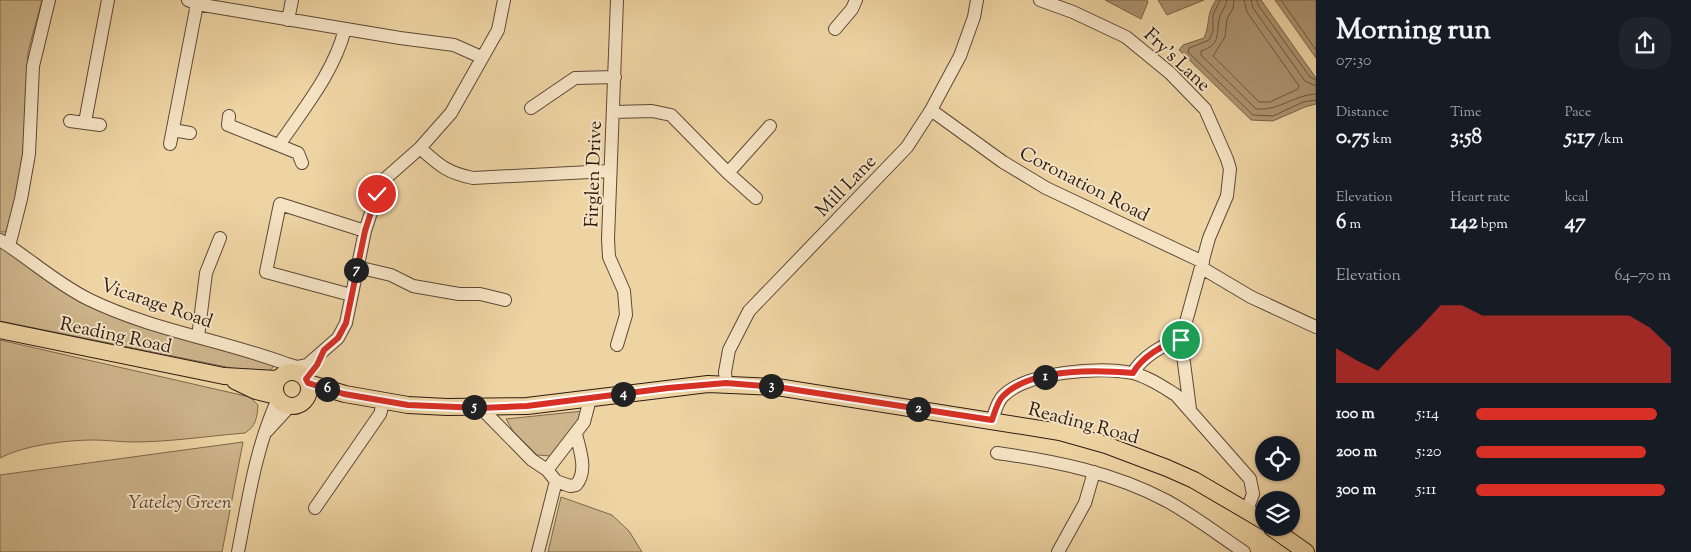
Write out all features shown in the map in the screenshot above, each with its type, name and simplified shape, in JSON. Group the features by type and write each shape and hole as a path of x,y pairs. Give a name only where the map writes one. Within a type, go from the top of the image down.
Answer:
{"main road":[{"name":"Reading Road","path":"0,330 224,376 296,377 344,394 416,406 481,408 527,406 668,388 726,383 777,387 1060,432 1140,457 1194,480 1255,515"},
{"name":"Reading Road","path":"224,376 281,400"},
{"path":"296,377 296,406 281,400 275,384 296,377"},
{"path":"1283,536 1306,552"}],"street":[{"path":"5,243 21,199 29,154 33,66 50,0"},
{"path":"85,122 108,0"},
{"path":"288,20 292,0"},
{"path":"296,377 317,365 324,350 338,338 346,323 365,231 372,207 386,178 420,148 451,113 498,30 504,0"},
{"name":"Firglen Drive","path":"617,0 615,77 609,171 609,257 624,291 626,315 617,345"},
{"path":"835,29 852,9 856,0"},
{"name":"Mill Lane","path":"726,383 725,372 729,350 749,311 907,147 931,110 960,56 974,17 977,0"},
{"name":"Fry's Lane","path":"1040,0 1073,12 1126,37 1170,73 1205,109 1230,169 1227,196 1209,238 1181,340 1190,409"},
{"path":"170,144 192,2 288,20 454,44 481,57"},
{"path":"279,145 328,73 341,48 346,29"},
{"path":"531,108 575,78 615,77"},
{"name":"Coronation Road","path":"931,110 1003,162 1046,188 1203,265 1250,297 1316,327"},
{"path":"613,112 652,111 672,115 728,173 756,198"},
{"path":"229,116 228,125 298,153 302,164"},
{"path":"70,121 100,125"},
{"path":"728,173 770,126"},
{"path":"173,130 190,133"},
{"path":"420,148 444,169 456,175 472,178 609,171"},
{"path":"351,295 266,272 280,204 365,231"},
{"path":"198,337 206,273 220,238"},
{"name":"Vicarage Road","path":"5,243 49,276 88,299 126,316 198,337 296,377"},
{"path":"357,267 391,275 413,286 459,294 480,294 505,300"},
{"path":"1133,373 1138,364 1170,343 1181,340"},
{"path":"992,420 1002,396 1030,381 1065,372 1100,370 1133,373 1163,386 1176,395 1250,479 1253,494 1247,510"},
{"path":"547,470 584,422 590,399"},
{"path":"238,552 266,433 281,400"},
{"path":"315,508 380,414 384,400"},
{"path":"481,408 532,460 547,470 556,481 570,486 576,485 582,478 583,464 576,434"},
{"path":"997,453 1035,458 1094,472 1141,489 1166,501 1244,552"},
{"path":"1058,552 1085,503 1094,472"},
{"path":"538,552 556,481"}],"green space":[{"path":"0,0 42,0 28,52 24,160 8,228 5,232 0,232"},
{"path":"0,247 38,274 129,323 201,340 274,364 273,367 267,372 256,373 0,321"},
{"name":"Yateley Green","path":"0,340 250,397 258,405 256,418 252,428 245,433 147,442 94,440 59,442 21,450 0,458"},
{"path":"583,411 583,416 550,456 537,455 513,431 506,419"},
{"name":"Yateley Green","path":"243,442 222,552 0,552 0,475"},
{"path":"561,497 612,515 629,531 642,552 548,552"}],"water":[{"path":"1105,0 1147,0 1148,2 1141,19"},
{"path":"1158,0 1204,0 1167,15"},
{"path":"1216,0 1261,0 1316,78 1316,104 1273,121 1251,120 1179,50 1183,45 1204,38 1210,11"},
{"path":"1275,0 1316,0 1316,58"}],"route":[{"path":"377,194 365,231 346,323 338,338 324,350 317,365 306,379 308,383 344,394 416,406 500,407 527,406 668,388 726,383 777,387 992,420 1002,396 1030,381 1065,372 1100,370 1133,373 1138,364 1170,343 1181,340"}]}
